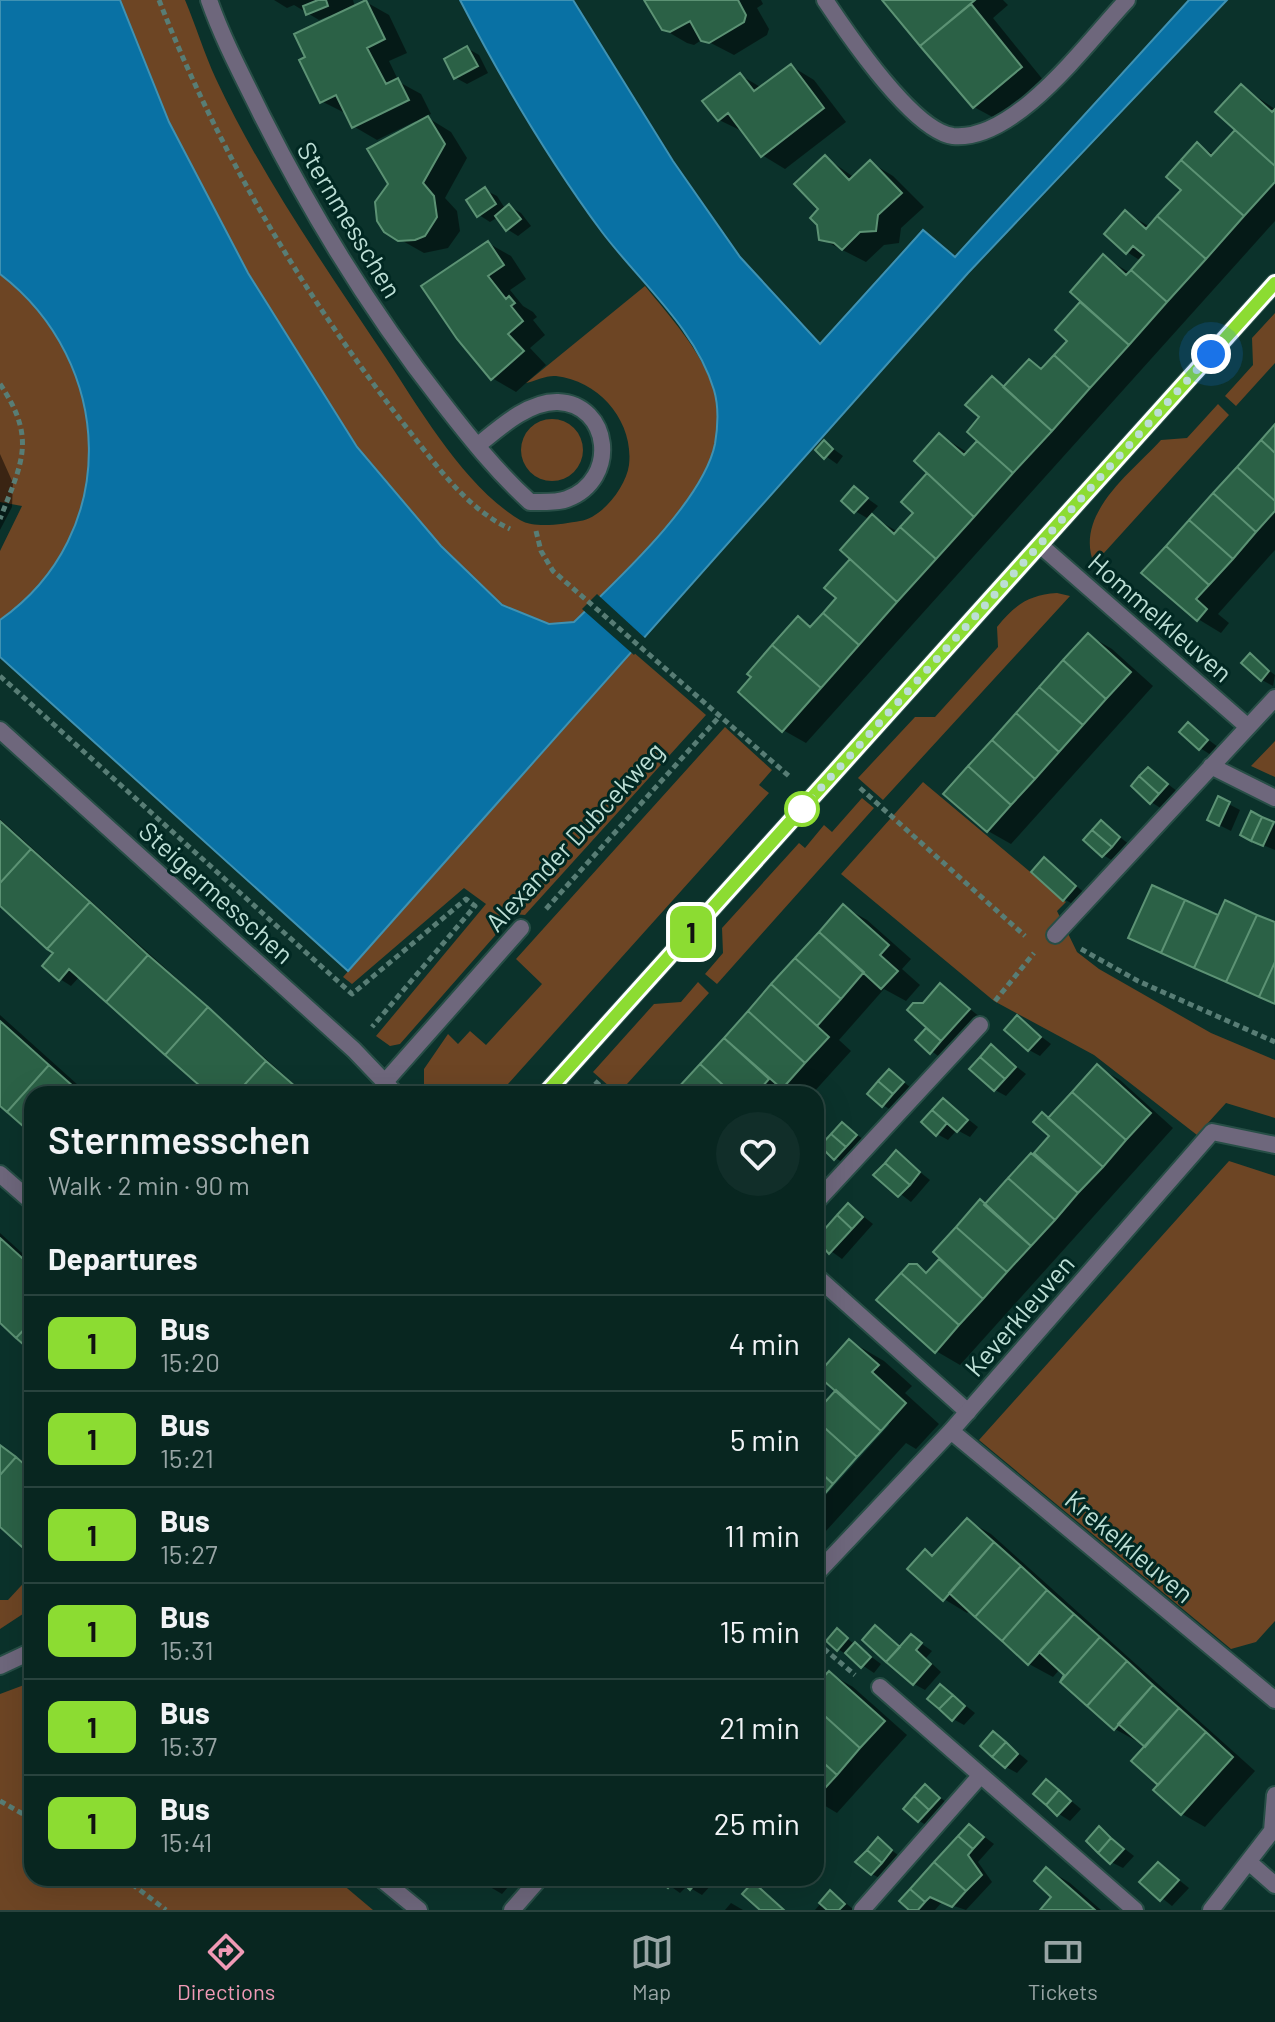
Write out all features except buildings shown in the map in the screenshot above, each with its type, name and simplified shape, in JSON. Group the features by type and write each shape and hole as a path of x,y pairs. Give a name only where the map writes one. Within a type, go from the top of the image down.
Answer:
{"street":[{"name":"Sternmesschen","path":"209,0 219,31 302,196 393,340 477,446 502,477 530,502 566,500 590,485 602,465 603,441 587,413 559,402 538,406 503,425 477,446"},
{"path":"825,0 852,41 909,110 952,136 990,130 1022,111 1127,0"},
{"path":"552,1086 1275,283"},
{"name":"Hommelkleuven","path":"1040,545 1248,727"},
{"path":"1055,935 1275,698"},
{"name":"Steigermesschen","path":"0,730 354,1050 388,1086"},
{"path":"1211,766 1275,798"},
{"name":"Alexander Dubcekweg","path":"392,1086 521,928"},
{"path":"824,1193 980,1025"},
{"name":"Keverkleuven","path":"824,1566 951,1431 1212,1132 1275,1145"},
{"path":"0,1174 24,1195"},
{"path":"824,1283 968,1412"},
{"name":"Krekelkleuven","path":"951,1431 1275,1700"},
{"path":"0,1666 24,1655"},
{"path":"880,1687 1135,1910"},
{"path":"862,1910 980,1776"},
{"path":"1211,1910 1272,1831 1275,1795"},
{"path":"1250,1863 1275,1885"},
{"path":"390,1886 419,1910"},
{"path":"512,1910 533,1886"}],"path":[{"path":"0,384 14,405 24,433 20,465 0,519"},
{"path":"537,536 541,551 553,571 791,778 818,790"},
{"path":"0,676 352,994 466,899 475,906 354,1050"},
{"name":"Alexander Dubcekweg","path":"521,928 534,922 719,717"},
{"path":"883,809 1038,947"},
{"path":"980,1025 1002,988 1038,947 1055,935 1138,981 1275,1042"},
{"path":"824,1649 855,1675 880,1687"},
{"path":"0,1801 24,1814"},
{"path":"134,1886 166,1910"}],"shaded area":[{"path":"120,0 185,0 234,115 274,187 318,256 446,446 481,488 520,520 549,525 588,519 612,500 623,483 629,465 629,449 620,419 600,395 572,379 556,376 526,383 645,286 684,334 707,373 716,398 717,433 709,466 679,513 574,622 549,624 502,605 441,546 357,447 248,273 169,122"},
{"path":"0,274 38,311 66,353 83,399 89,448 84,496 68,542 40,584 0,620 0,551 22,506 0,502"},
{"path":"1275,313 1275,363 1236,406 1225,396 1253,365 1252,338"},
{"path":"1218,404 1229,415 1094,564 1090,546 1092,528 1108,496 1161,440 1187,438"},
{"path":"546,419 558,419 574,428 581,438 581,462 574,472 558,481 546,481 526,467 521,456 521,444 535,424"},
{"path":"1057,593 1070,596 883,800 858,778 915,717 935,717 998,647 997,627 1010,613 1030,599"},
{"path":"632,651 706,715 525,915 514,914 400,1044 390,1046 376,1036 486,904 464,888 352,984 343,977"},
{"path":"725,727 772,770 759,785 769,793 506,1086 424,1086 424,1069 448,1034 458,1044 470,1031 486,1045 542,984 516,959"},
{"path":"1275,741 1275,777 1251,766"},
{"path":"923,782 1066,902 1057,911 1077,952 1099,969 1211,1033 1275,1060 1275,1118 1226,1103 1197,1135 1094,1055 994,1001 841,874"},
{"path":"862,798 874,808 717,984 705,974 723,953 722,928 799,843 805,848 824,825 832,832"},
{"path":"698,982 709,993 625,1086 609,1086 593,1072 654,1004 681,1002"},
{"path":"1229,1161 1275,1176 1275,1621 1256,1642 1231,1649 979,1440"},
{"path":"24,1583 24,1613 0,1629 0,1600 8,1600"},
{"path":"24,1685 24,1886 344,1886 373,1910 0,1910 0,1694"}],"water":[{"path":"0,0 120,0 169,122 248,273 357,447 441,546 502,605 549,624 574,622 634,563 676,515 707,467 715,444 717,403 706,368 694,346 665,306 602,232 544,148 460,0 573,0 673,161 740,257 820,344 923,230 955,257 1189,0 1227,0 968,273 348,971 0,657 0,620 40,584 68,542 84,496 89,448 83,399 66,353 38,311 0,274"}],"pier":[{"path":"597,594 646,639 634,655 582,609"}],"bus line":[{"name":"1","path":"552,1086 1275,283"}],"route":[{"path":"802,809 1211,354"}]}
